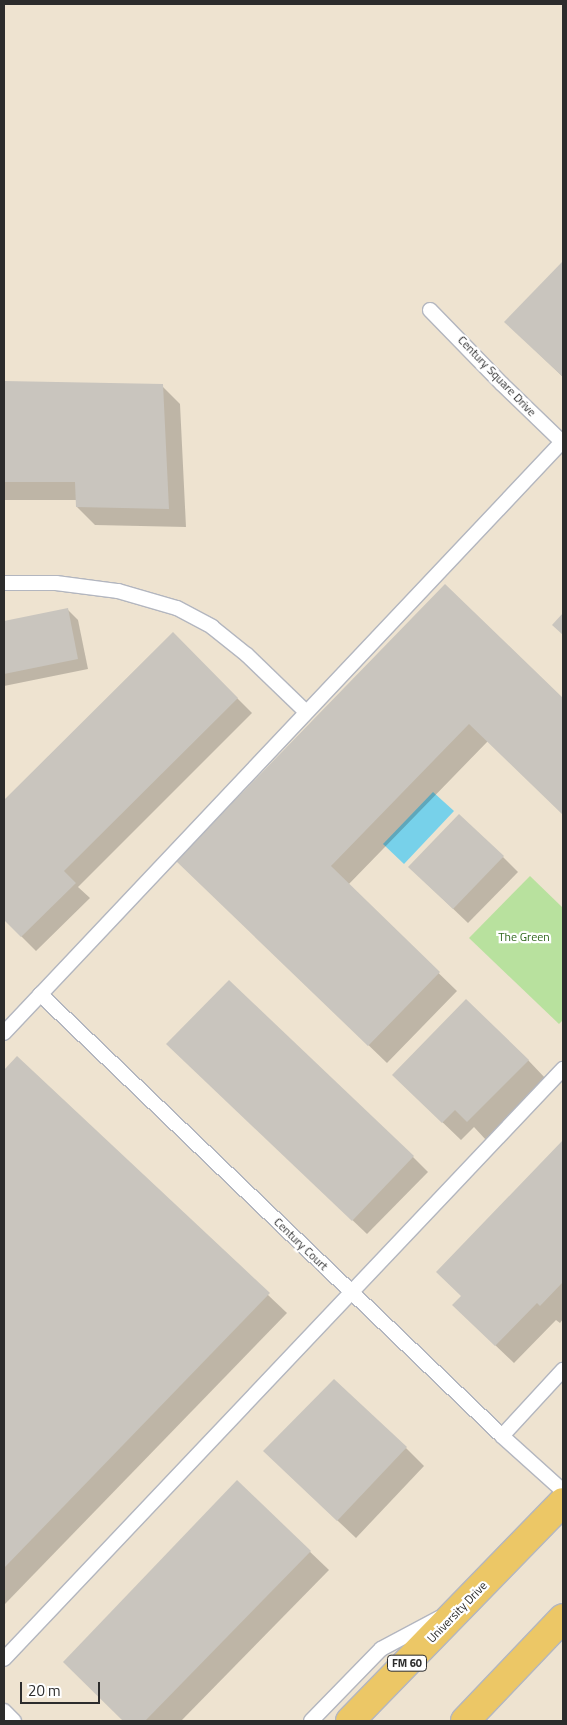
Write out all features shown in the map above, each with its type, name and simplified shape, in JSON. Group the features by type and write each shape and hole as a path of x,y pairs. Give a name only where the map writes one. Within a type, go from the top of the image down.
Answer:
{"main road":[{"name":"University Drive","path":"350,1721 563,1502"},
{"path":"465,1721 563,1618"}],"lane":[{"name":"Century Square Drive","path":"430,310 502,384 563,442"},
{"path":"4,1033 563,442"},
{"path":"4,583 56,583 118,591 177,608 212,628 247,655 306,712"},
{"name":"Century Court","path":"40,994 502,1436 563,1490"},
{"path":"4,1659 563,1069"},
{"path":"502,1436 563,1370"},
{"path":"310,1721 380,1649 464,1605"},
{"path":"4,1711 14,1721"}],"shaded area":[{"path":"4,4 563,4 563,1721 4,1721"}],"green space":[{"name":"The Green","path":"530,876 563,908 563,1020 559,1024 469,938"}],"water":[{"path":"433,792 454,811 404,864 383,844"}],"building":[{"path":"563,261 563,377 504,322"},
{"path":"4,381 163,384 169,509 76,507 75,482 4,482"},
{"path":"445,584 563,698 563,815 469,724 331,866 440,972 368,1046 176,861"},
{"path":"68,608 78,659 4,674 4,621"},
{"path":"563,613 563,635 552,625"},
{"path":"173,632 238,698 64,871 76,883 21,937 4,920 4,800"},
{"path":"459,814 504,856 453,909 408,867"},
{"path":"229,980 414,1156 352,1221 166,1044"},
{"path":"466,999 529,1060 467,1122 455,1110 442,1123 392,1075"},
{"path":"17,1056 270,1293 4,1568 4,1070"},
{"path":"563,1140 563,1282 540,1306 537,1303 495,1346 452,1305 461,1296 436,1272"},
{"path":"334,1379 407,1447 337,1521 263,1451"},
{"path":"237,1480 311,1551 145,1721 123,1721 63,1662"}]}
